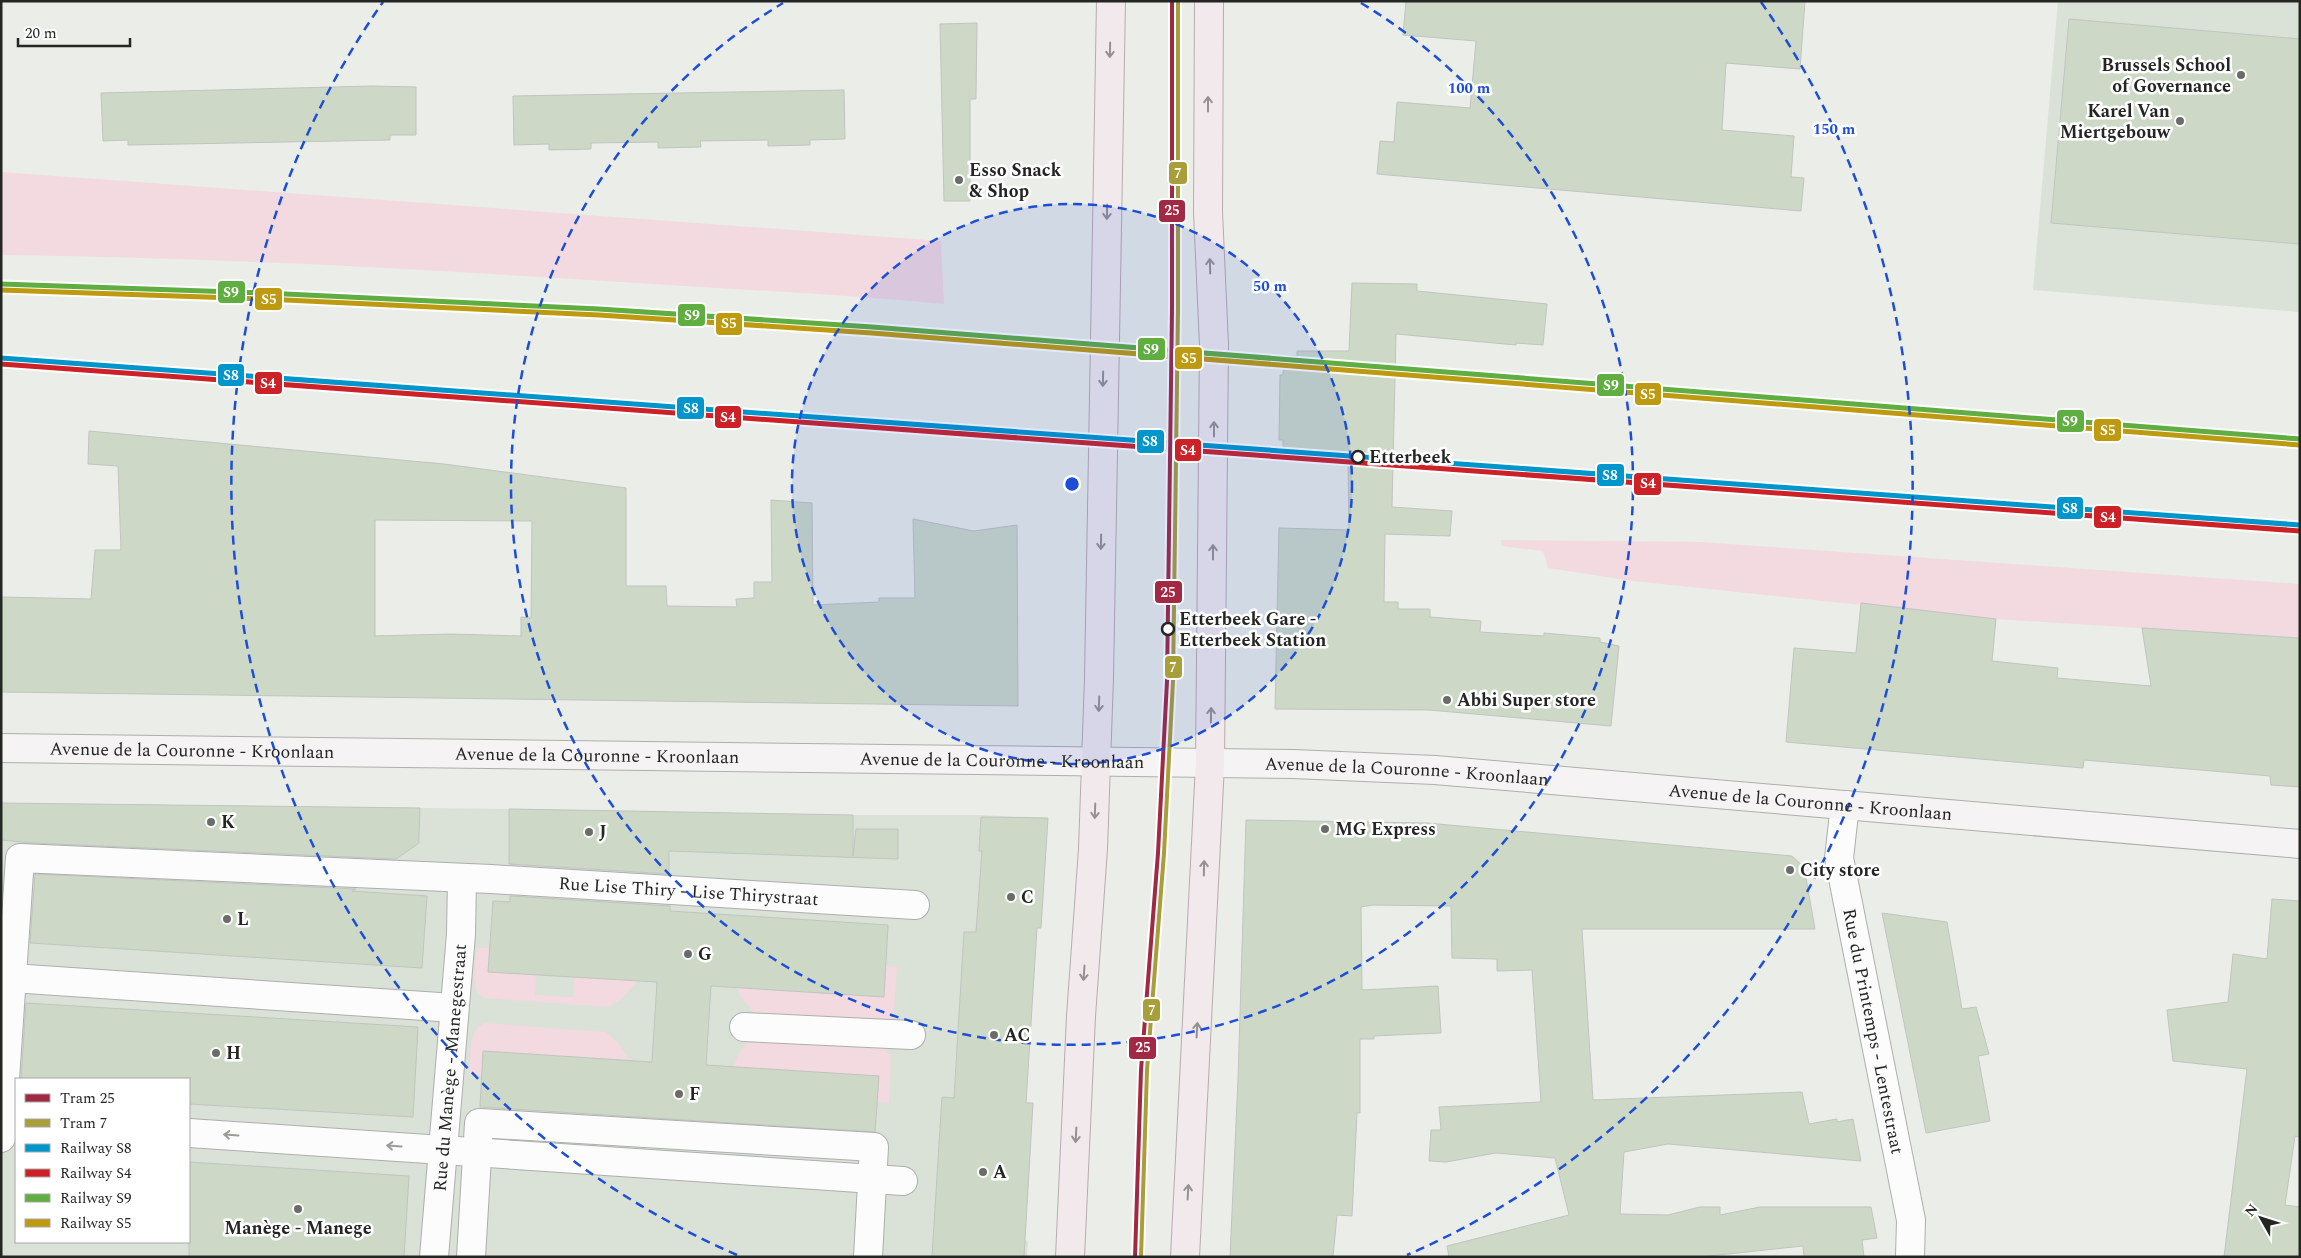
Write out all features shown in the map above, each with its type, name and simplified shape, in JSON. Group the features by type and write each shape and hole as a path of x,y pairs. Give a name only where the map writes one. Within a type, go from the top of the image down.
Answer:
{"main road":[{"path":"1070,1257 1097,762 1111,1"},
{"path":"1185,1257 1210,764 1214,345 1208,212 1209,1"},
{"name":"Avenue de la Couronne - Kroonlaan","path":"1,748 1293,764 1476,772 2300,844"}],"street":[{"name":"Rue du Printemps - Lentestraat","path":"1845,805 1839,858 1911,1220 1910,1257"},
{"name":"Rue Lise Thiry - Lise Thirystraat","path":"12,978 20,858 462,878 915,905"},
{"name":"Rue du Manège - Manegestraat","path":"434,1257 461,934 462,878"},
{"path":"1,1138 12,978 454,1008"},
{"path":"744,1027 911,1035"},
{"path":"2,1120 15,1121"},
{"path":"190,1132 903,1181"},
{"path":"471,1257 477,1152"},
{"path":"868,1257 872,1179"}],"shaded area":[{"name":"Karel Van Miertgebouw","path":"2058,1 2300,1 2300,312 2033,290"},
{"path":"1,172 941,241 944,304 864,297 389,268 156,258 1,255"},
{"path":"1501,540 1700,542 2300,584 2300,638 1996,619 1633,581 1548,568 1543,551 1502,546"},
{"path":"1,803 669,811 669,813 749,815 981,815 1048,818 1041,928 1037,928 1026,1102 1033,1103 1025,1240 1028,1241 1027,1257 1,1257"},
{"path":"477,948 490,948 488,972 536,975 535,995 573,997 574,977 637,981 622,999 608,1007 484,998 479,994 474,983"},
{"path":"886,966 897,967 894,1014 887,1022 755,1014 740,996 737,987 884,997"},
{"path":"485,1023 606,1032 619,1044 629,1060 483,1051 482,1075 469,1074 470,1052 475,1031"},
{"path":"755,1039 884,1048 891,1057 889,1103 878,1102 879,1076 734,1067 741,1050 746,1044"}],"building":[{"path":"1406,1 1805,1 1800,69 1726,63 1722,130 1794,136 1791,177 1804,178 1801,211 1377,174 1380,141 1394,142 1397,102 1470,108 1476,41 1403,35"},
{"name":"Karel Van Miertgebouw","path":"2069,19 2300,39 2300,244 2051,223"},
{"path":"977,23 976,99 970,99 970,201 944,201 940,24"},
{"path":"372,86 416,87 416,135 390,135 390,140 183,144 128,145 128,140 103,141 101,93"},
{"path":"844,90 845,139 810,140 810,145 768,146 768,140 700,141 701,147 658,148 658,142 591,143 591,149 549,150 549,144 514,145 513,96"},
{"path":"1352,283 1417,284 1417,291 1547,304 1543,345 1516,343 1516,345 1396,334 1392,507 1452,511 1450,536 1385,534 1384,602 1398,602 1398,609 1430,609 1430,617 1481,621 1480,632 1544,636 1544,633 1600,638 1600,642 1619,646 1611,726 1429,710 1275,709 1279,528 1349,530 1348,459 1283,459 1283,440 1279,440 1280,375 1283,375 1284,356 1297,356 1297,351 1349,351"},
{"path":"89,431 444,464 626,488 626,586 666,586 667,606 737,607 736,599 754,598 754,582 772,582 771,500 812,503 813,605 879,602 879,598 915,598 913,519 974,531 1017,525 1018,706 1,692 1,597 91,599 95,550 121,550 118,466 88,464","holes":["375,520 532,521 531,618 521,617 521,636 451,634 375,636"]},
{"path":"1861,603 1996,619 1992,661 2058,668 2057,678 2151,686 2142,628 2300,638 2300,787 2271,785 2270,776 2084,760 2083,768 1786,742 1794,648 1856,653"},
{"name":"K","path":"1,803 420,808 419,843 396,859 1,840"},
{"path":"509,809 853,815 853,856 856,829 898,829 898,859 669,851 669,874 509,864"},
{"path":"981,817 1048,818 1041,928 1037,928 1026,1103 1033,1103 1024,1257 932,1257 942,1097 954,1098 964,932 976,932 982,851 979,851"},
{"path":"1246,820 1427,823 1792,856 1804,867 1815,929 1582,929 1593,1100 1802,1092 1809,1124 1837,1119 1837,1122 1853,1119 1861,1161 1668,1144 1624,1152 1620,1214 1668,1215 1700,1207 1720,1207 1720,1215 1760,1207 1871,1207 1877,1238 1862,1240 1864,1257 1804,1257 1803,1246 1700,1257 1449,1257 1447,1246 1569,1215 1555,1158 1496,1153 1446,1162 1429,1161 1431,1130 1441,1130 1439,1107 1541,1102 1532,970 1497,971 1497,959 1452,958 1451,906 1373,905 1361,907 1362,990 1438,986 1441,1033 1374,1036 1374,1039 1360,1039 1360,1113 1357,1113 1352,1216 1337,1215 1333,1257 1230,1257"},
{"name":"L","path":"35,874 356,889 352,891 427,896 422,968 30,943"},
{"path":"510,896 670,906 670,911 888,925 884,997 711,986 706,1065 879,1076 875,1132 480,1107 483,1051 652,1062 657,982 488,972 493,901 510,902"},
{"path":"2272,899 2300,901 2300,1137 2295,1136 2285,1205 2300,1207 2300,1257 2224,1257 2247,1069 2173,1061 2167,1010 2228,1002 2233,954 2267,959"},
{"path":"1882,913 1947,922 1962,1009 1976,1007 1989,1054 1978,1056 1990,1121 1926,1133"},
{"name":"H","path":"26,1003 418,1027 413,1117 190,1104 190,1078 21,1078"},
{"name":"Manège - Manege","path":"190,1162 409,1176 404,1257 189,1257"}],"tram line":[{"name":"25","path":"1135,1257 1141,1070 1158,853 1167,681 1172,309 1172,1"},
{"name":"7","path":"1141,1257 1147,1070 1164,853 1173,681 1178,309 1178,1"}],"rail line":[{"name":"S9","path":"1,284 265,293 599,309 872,327 2300,439"},
{"name":"S5","path":"1,290 265,299 599,315 872,333 2300,445"},
{"name":"S8","path":"1,358 2300,525"},
{"name":"S4","path":"1,364 2300,531"}],"place":[{"name":"Brussels School of Governance","path":"2241,75"},
{"name":"Karel Van Miertgebouw","path":"2180,121"},
{"name":"Esso Snack & Shop","path":"959,180"},
{"name":"Etterbeek","path":"1358,457"},
{"name":"Etterbeek Gare - Etterbeek Station","path":"1168,629"},
{"name":"Abbi Super store","path":"1447,700"},
{"name":"K","path":"211,822"},
{"name":"MG Express","path":"1325,829"},
{"name":"J","path":"589,832"},
{"name":"City store","path":"1790,870"},
{"name":"C","path":"1011,897"},
{"name":"L","path":"227,919"},
{"name":"G","path":"688,954"},
{"name":"AC","path":"994,1035"},
{"name":"H","path":"216,1053"},
{"name":"F","path":"679,1094"},
{"name":"A","path":"983,1172"},
{"name":"Manège - Manege","path":"298,1209"}]}
